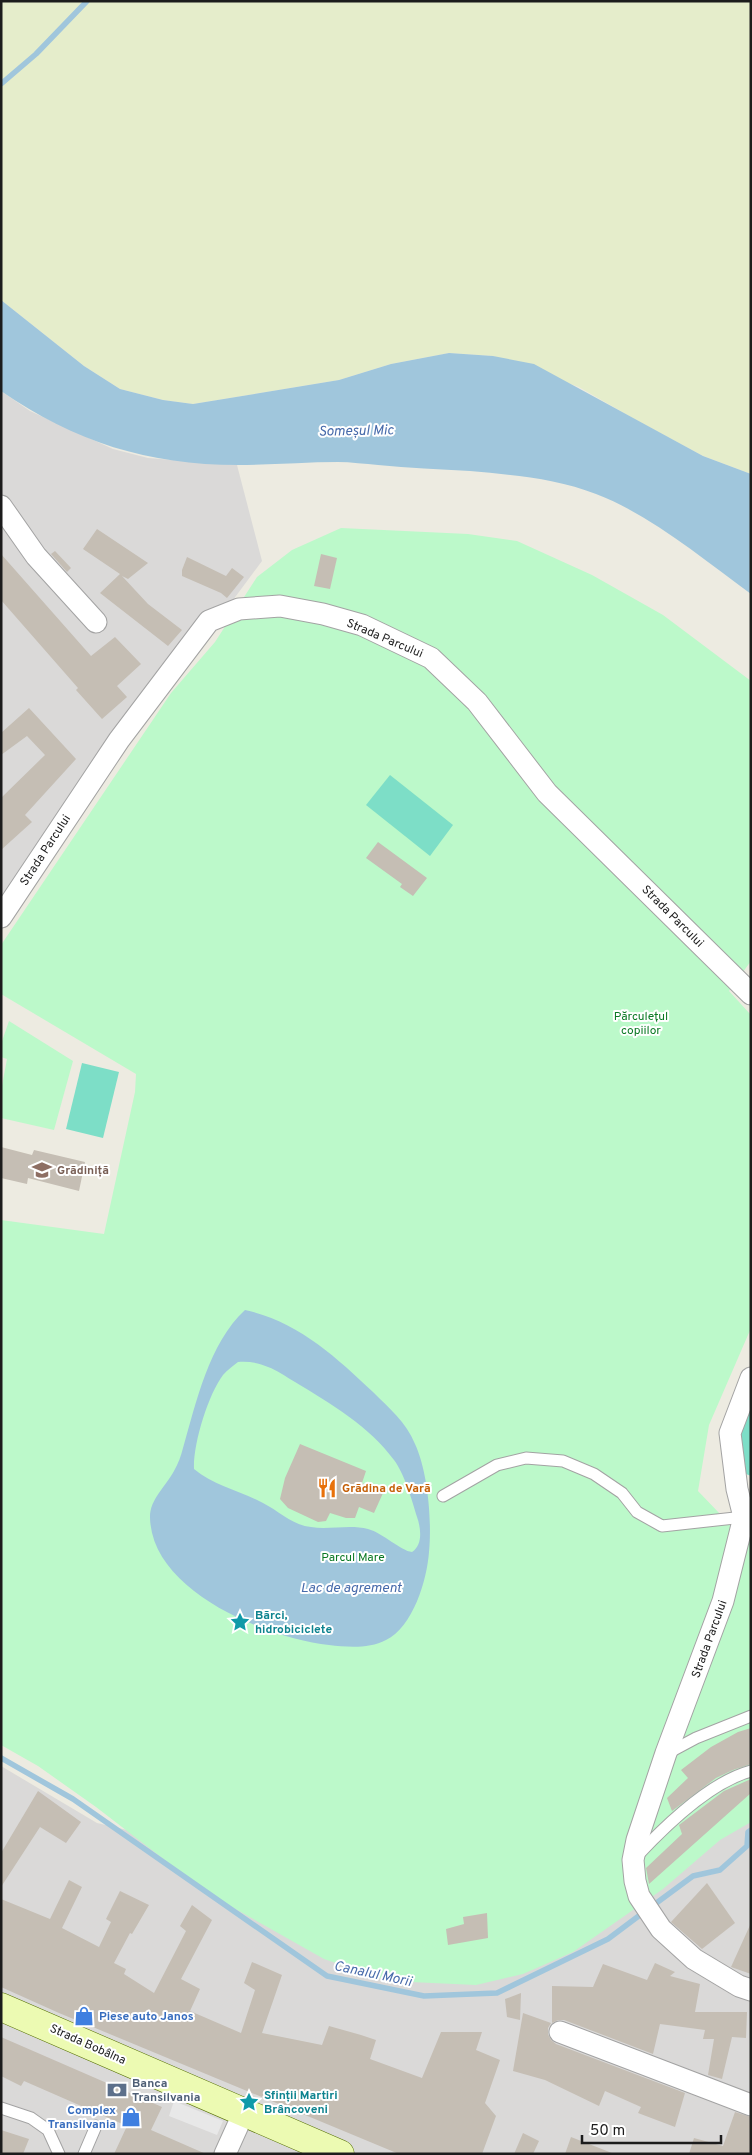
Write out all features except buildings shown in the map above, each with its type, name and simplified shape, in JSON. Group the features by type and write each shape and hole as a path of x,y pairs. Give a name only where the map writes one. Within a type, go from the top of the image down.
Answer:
{"main road":[{"name":"Strada Bobâlna","path":"1,2006 340,2154"}],"street":[{"path":"1,506 36,556 96,622"},
{"name":"Strada Parcului","path":"1,917 120,740 209,622 239,609 280,606 323,614 362,625 431,658 476,702 547,793 751,994"},
{"name":"Strada Parcului","path":"751,1378 730,1433 737,1489 744,1517 723,1601 666,1753 637,1840 633,1860 634,1882 639,1896 661,1929 694,1959 739,1986 751,1990"},
{"path":"560,2032 751,2105"},
{"path":"225,2154 244,2112"}],"lane":[{"path":"443,1496 497,1465 526,1458 563,1461 594,1474 622,1494 637,1512 662,1526 744,1517"},
{"path":"666,1753 696,1738 751,1716"},
{"path":"633,1860 661,1830 696,1801 727,1781 751,1771"},
{"path":"1,2108 31,2118 48,2130 59,2154"},
{"path":"84,2154 96,2126"}],"shaded area":[{"path":"1,391 30,411 113,449 148,458 237,465 262,561 109,767 1,928"},
{"path":"751,1704 751,2154 1,2154 1,1766 97,1823 454,1906"},
{"path":"174,2101 223,2121 217,2135 169,2116"}],"green space":[{"path":"1,1 751,1 751,474 703,456 579,387 493,356 449,353 391,364 339,380 193,404 163,400 120,389 84,366 1,300"},
{"name":"Parcul Mare","path":"341,528 468,534 517,541 592,575 663,615 751,681 751,961 729,991 751,1015 751,1328 709,1425 698,1491 721,1515 751,1528 751,1822 720,1840 663,1889 573,1952 523,1974 476,1985 389,1981 324,1959 209,1894 96,1807 38,1766 1,1745 1,1220 104,1234 135,1092 136,1074 1,994 1,945 171,693 215,642 257,577 292,550"},
{"path":"390,775 453,825 430,856 366,805"},
{"path":"9,1021 73,1061 54,1130 1,1118 1,1091 7,1059 1,1057 1,1044"},
{"path":"82,1063 119,1072 103,1138 66,1129"},
{"path":"751,1397 751,1476 734,1469 731,1447"}],"water":[{"name":"Someșul Mic","path":"1,300 84,366 120,389 163,400 193,404 339,380 391,364 449,353 493,356 534,364 703,456 751,474 751,594 676,539 637,514 596,494 565,484 502,474 348,462 238,465 173,461 143,455 85,437 29,409 1,391"},
{"name":"Lac de agrement","path":"245,1310 282,1322 298,1331 330,1353 359,1379 397,1416 411,1436 419,1455 426,1482 430,1526 428,1563 422,1589 411,1614 396,1634 386,1640 365,1646 329,1645 304,1641 275,1633 246,1621 217,1606 191,1589 170,1568 155,1544 150,1517 153,1504 178,1463 205,1375 222,1339","holes":["238,1362 261,1364 282,1374 349,1416 384,1448 401,1472 413,1503 420,1531 416,1549 412,1552 408,1551 368,1529 354,1527 318,1528 298,1524 263,1503 210,1480 194,1469 196,1447 207,1407 217,1384 225,1373"]}],"waterway":[{"path":"1,84 36,54 87,1"},
{"name":"Canalul Morii","path":"1,1758 73,1799 327,1976 424,1996 497,1993 608,1939 644,1912"},
{"name":"Canalul Morii","path":"651,1907 693,1876 720,1870 747,1846 748,1832 751,1830"}],"place":[{"name":"Grădiniță","path":"42,1170"},
{"name":"Grădina de Vară","path":"327,1488"},
{"name":"Bărci, hidrobiciclete","path":"240,1622"},
{"name":"Piese auto Janos","path":"84,2016"},
{"name":"Banca Transilvania","path":"117,2090"},
{"name":"Sfinții Martiri Brâncoveni","path":"249,2102"},
{"name":"Complex Transilvania","path":"131,2117"}],"park label":[{"name":"Părculețul copiilor","path":"641,1023"}]}
